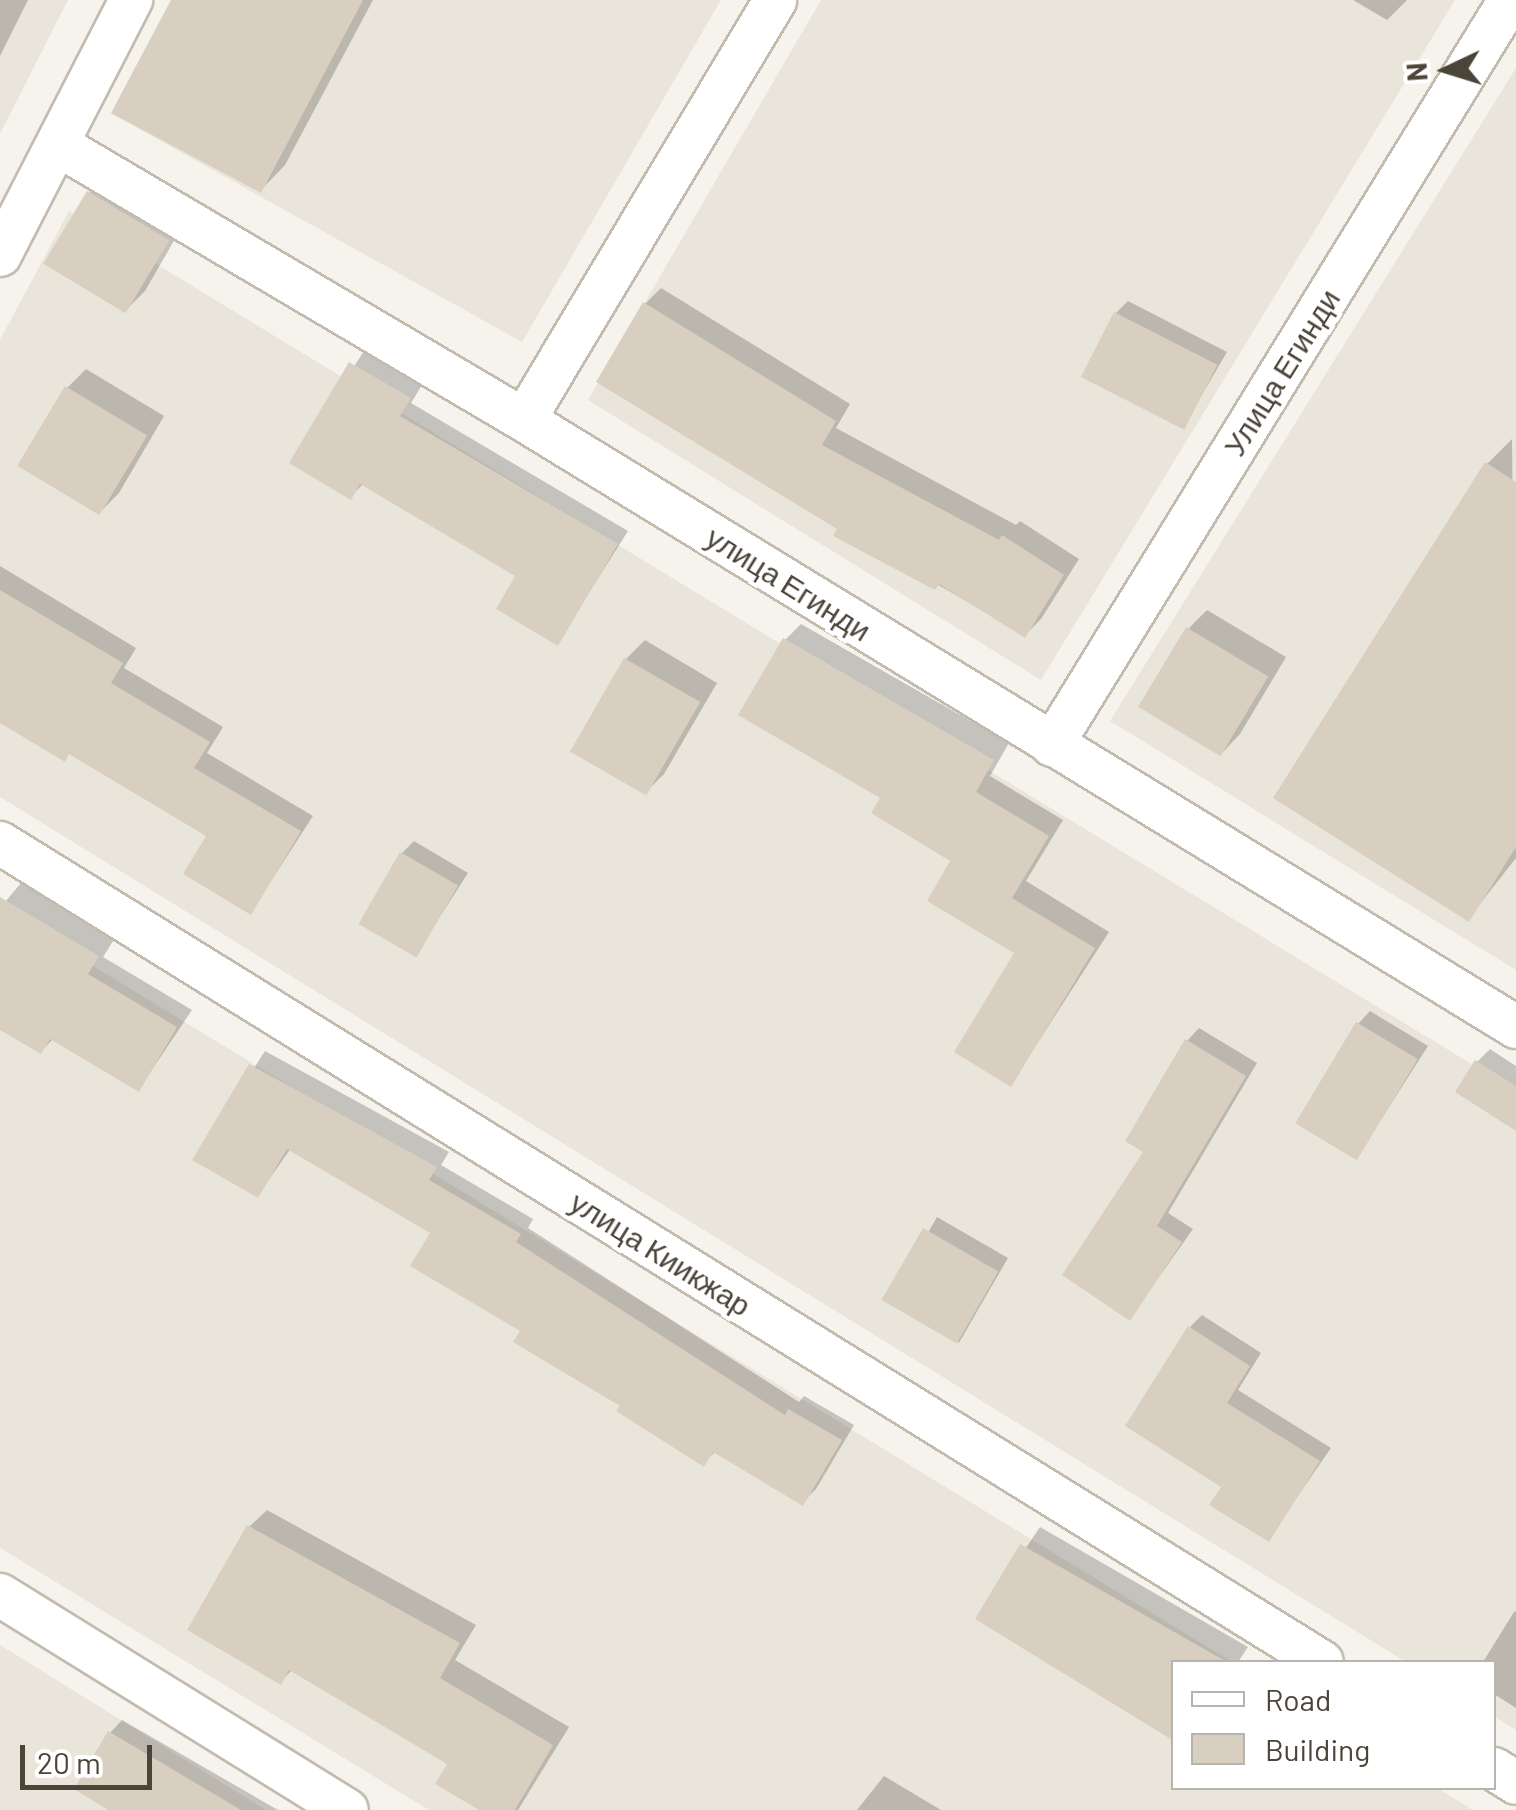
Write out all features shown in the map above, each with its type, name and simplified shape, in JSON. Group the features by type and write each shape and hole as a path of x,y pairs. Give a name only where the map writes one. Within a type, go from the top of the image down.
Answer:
{"street":[{"path":"0,255 131,0"},
{"path":"524,420 775,0"},
{"name":"Улица Егинди","path":"1052,745 1510,0"},
{"name":"улица Егинди","path":"58,145 524,420 1516,1028"},
{"name":"улица Киикжар","path":"0,843 1319,1660"},
{"path":"0,1595 347,1810"}],"shaded area":[{"path":"0,0 68,0 0,134"},
{"path":"174,0 721,0 522,342 114,115"},
{"path":"821,0 1455,0 1041,680 588,400"},
{"path":"1516,68 1516,970 1110,721"},
{"path":"69,211 1516,1091 1516,1730 1496,1717 1496,1660 1403,1660 0,797 0,340"},
{"path":"0,909 1229,1660 1171,1660 1171,1790 1440,1790 1473,1810 429,1810 0,1548"},
{"path":"0,1645 266,1810 0,1810"}],"building":[{"path":"171,0 363,0 261,193 111,113"},
{"path":"87,191 169,240 126,313 43,264"},
{"path":"643,302 836,421 822,445 999,540 1002,535 1064,575 1025,638 939,584 935,590 833,536 837,529 596,382"},
{"path":"1114,312 1217,365 1184,430 1081,377"},
{"path":"349,362 411,398 400,416 618,544 558,646 496,609 515,576 360,484 351,500 289,463"},
{"path":"65,386 147,435 99,515 17,466"},
{"path":"1485,462 1516,482 1516,847 1469,922 1273,798"},
{"path":"0,590 123,663 111,683 210,742 194,768 301,831 251,915 183,874 206,836 69,754 65,762 0,723"},
{"path":"1186,627 1268,676 1220,756 1138,707"},
{"path":"783,638 994,760 976,792 1049,836 1012,898 1095,948 1011,1087 954,1052 1014,953 927,901 950,861 871,813 880,798 738,715"},
{"path":"624,658 700,702 646,796 570,752"},
{"path":"400,852 458,886 417,957 358,924"},
{"path":"0,897 99,956 88,974 177,1027 139,1092 50,1039 41,1054 0,1030"},
{"path":"1356,1022 1418,1059 1357,1160 1295,1123"},
{"path":"1185,1039 1246,1076 1157,1226 1182,1242 1130,1321 1062,1275 1143,1152 1125,1141"},
{"path":"1475,1060 1516,1086 1516,1131 1455,1092"},
{"path":"249,1064 437,1167 429,1180 521,1234 516,1242 785,1415 788,1409 842,1440 803,1506 713,1452 704,1467 616,1411 620,1406 513,1342 520,1331 410,1266 430,1233 287,1149 258,1198 192,1160"},
{"path":"923,1228 998,1272 957,1343 882,1300"},
{"path":"1188,1326 1250,1366 1227,1403 1320,1461 1269,1542 1209,1505 1221,1487 1125,1426"},
{"path":"247,1525 460,1643 440,1678 553,1745 515,1810 479,1810 435,1784 447,1764 289,1670 281,1685 187,1630"},
{"path":"1020,1544 1223,1660 1171,1660 1171,1739 975,1619"},
{"path":"108,1731 241,1810 108,1810 74,1789"}]}
